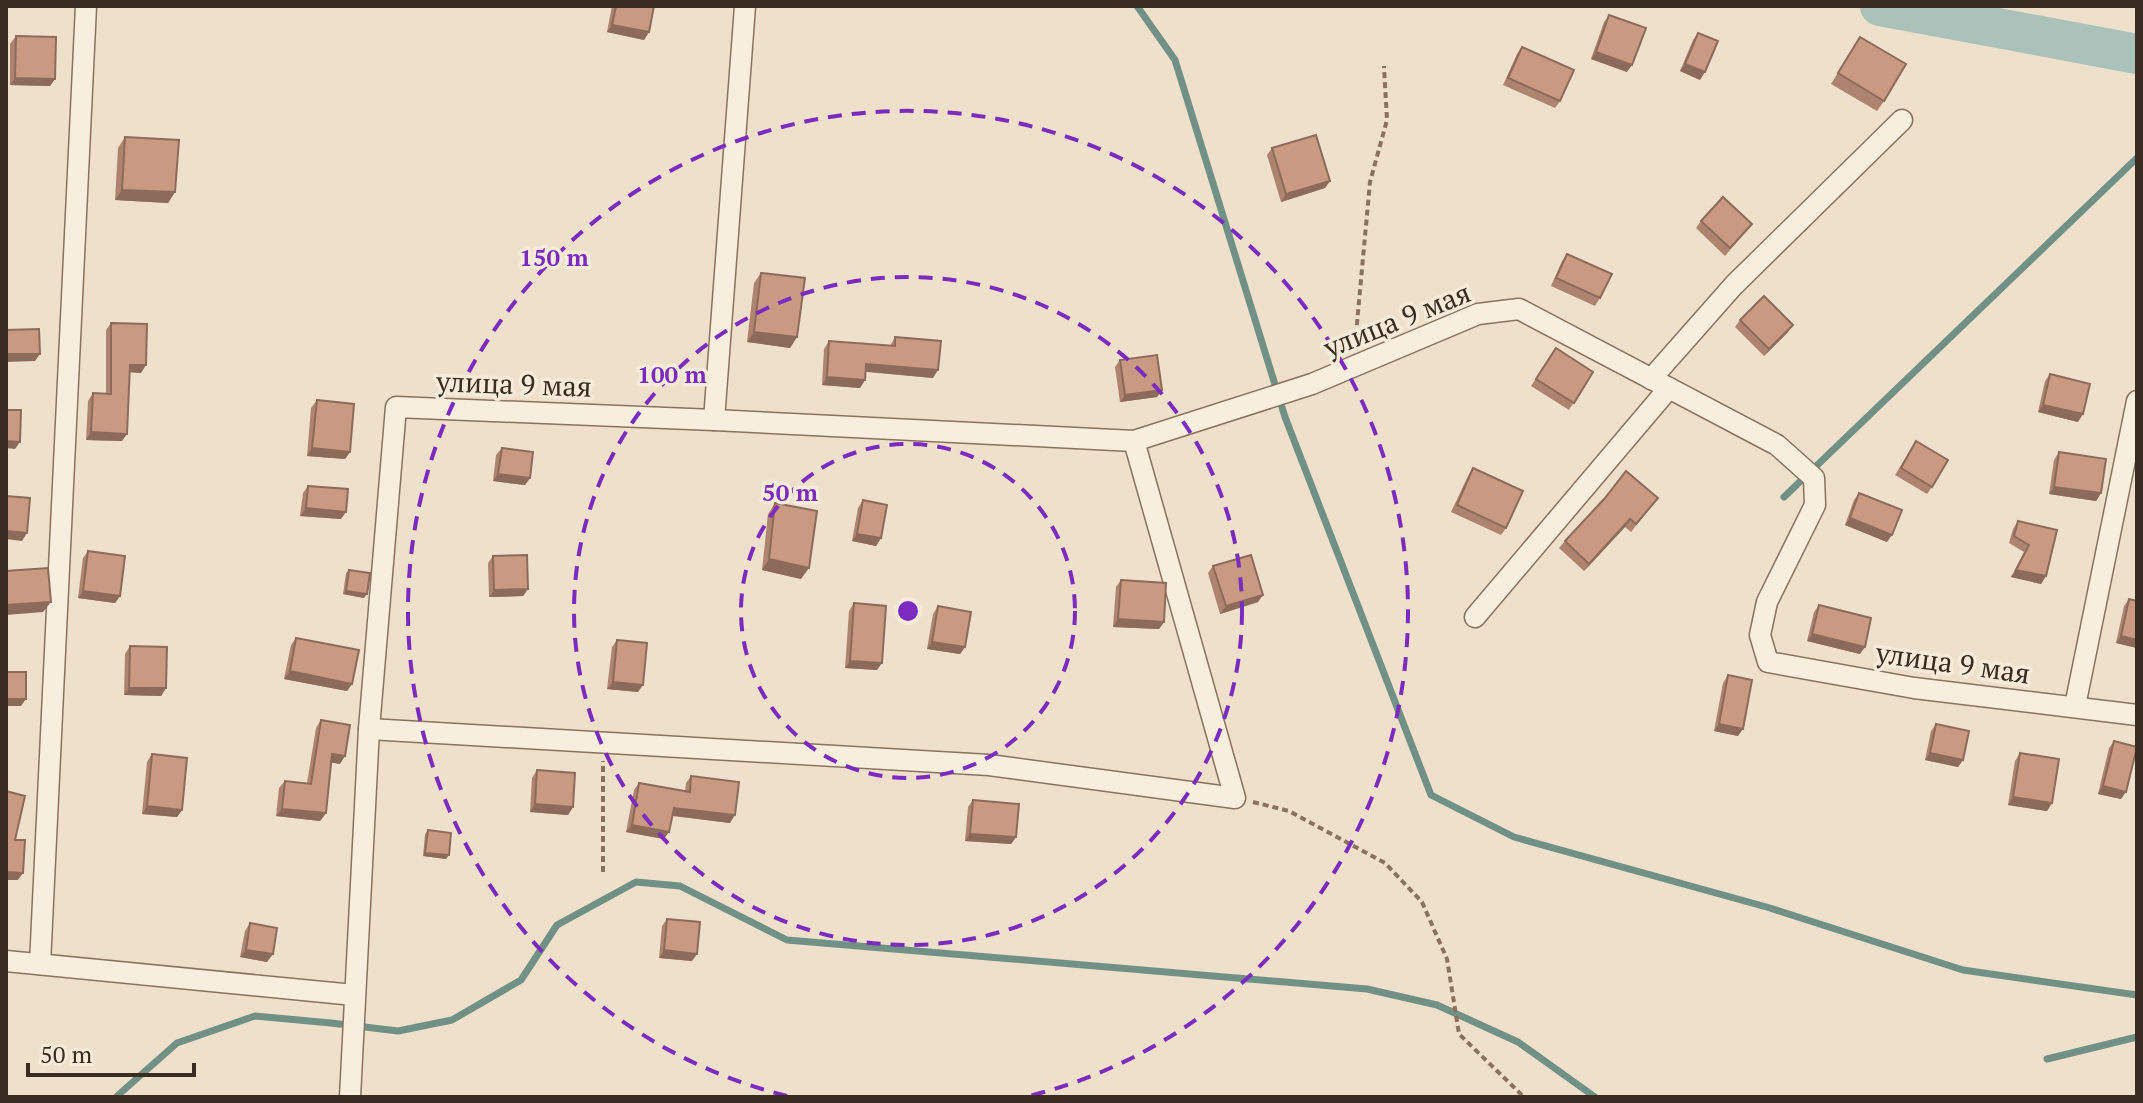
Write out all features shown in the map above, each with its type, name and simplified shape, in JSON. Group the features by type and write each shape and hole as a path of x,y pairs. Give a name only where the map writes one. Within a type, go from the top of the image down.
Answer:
{"street":[{"path":"40,964 86,6"},
{"path":"714,420 745,6"},
{"path":"1475,617 1734,285 1902,120"},
{"name":"улица 9 мая","path":"369,729 396,407 1134,441 1312,384 1478,314 1519,309 1777,445 1814,478 1815,505 1767,602 1760,635 1768,662 1914,688 2137,715"},
{"path":"2075,706 2137,401"},
{"path":"350,1097 369,729 989,765 1235,798 1134,441"},
{"path":"6,961 354,995"}],"path":[{"path":"1353,367 1370,182 1387,120 1384,66"},
{"path":"603,872 604,743"},
{"path":"1235,798 1289,811 1385,863 1422,902 1447,959 1459,1034 1524,1097"}],"building":[{"path":"616,6 654,6 649,32 612,25"},
{"path":"1609,15 1646,28 1632,65 1596,52"},
{"path":"1698,33 1718,41 1705,72 1685,64"},
{"path":"16,36 56,37 55,79 15,78"},
{"path":"1860,37 1906,64 1884,101 1838,73"},
{"path":"1522,47 1574,70 1560,101 1508,78"},
{"path":"1316,135 1330,181 1286,194 1272,148"},
{"path":"125,137 179,140 175,192 122,190"},
{"path":"1723,197 1752,224 1730,248 1701,221"},
{"path":"1567,254 1612,274 1600,298 1556,278"},
{"path":"761,273 805,278 797,337 754,332"},
{"path":"1764,296 1793,325 1769,349 1740,320"},
{"path":"111,323 147,324 146,365 130,365 127,434 91,432 93,393 111,394"},
{"path":"39,329 40,354 6,354 6,330"},
{"path":"895,337 941,341 938,370 866,364 865,380 827,377 829,341 895,346"},
{"path":"1556,348 1593,372 1574,403 1536,379"},
{"path":"1157,355 1162,390 1125,395 1120,360"},
{"path":"2050,374 2090,384 2083,414 2043,405"},
{"path":"317,400 354,404 350,452 312,448"},
{"path":"6,410 21,410 20,442 6,441"},
{"path":"1916,441 1948,460 1932,487 1901,468"},
{"path":"502,448 533,452 530,478 498,474"},
{"path":"2059,452 2106,459 2101,493 2054,487"},
{"path":"1473,468 1523,491 1506,528 1457,505"},
{"path":"1626,471 1658,498 1636,524 1630,519 1589,564 1565,541"},
{"path":"308,486 348,489 346,512 306,508"},
{"path":"1859,493 1902,510 1892,535 1850,518"},
{"path":"6,496 30,498 27,533 6,531"},
{"path":"863,500 887,505 881,538 857,534"},
{"path":"775,503 817,511 809,568 769,559"},
{"path":"2018,521 2057,530 2046,576 2016,570 2029,545 2014,536"},
{"path":"88,551 125,556 120,596 83,591"},
{"path":"527,555 528,589 494,590 493,556"},
{"path":"1251,555 1263,595 1226,606 1213,566"},
{"path":"48,568 51,602 6,605 6,571"},
{"path":"349,570 370,573 367,594 346,591"},
{"path":"1121,580 1166,583 1164,622 1118,619"},
{"path":"2129,599 2137,601 2137,640 2121,636"},
{"path":"854,603 886,606 882,663 850,661"},
{"path":"1819,605 1871,618 1865,647 1812,634"},
{"path":"938,606 971,612 965,647 932,642"},
{"path":"296,638 359,650 352,684 290,671"},
{"path":"617,640 647,643 643,685 613,682"},
{"path":"130,646 167,647 166,688 129,688"},
{"path":"6,672 26,672 26,699 6,699"},
{"path":"1728,675 1752,680 1743,729 1719,724"},
{"path":"321,720 350,725 345,756 332,754 326,813 282,809 285,781 311,784"},
{"path":"1936,724 1969,731 1963,760 1930,753"},
{"path":"2114,741 2137,747 2126,792 2103,786"},
{"path":"2020,753 2059,759 2052,803 2013,797"},
{"path":"152,754 187,758 182,810 147,806"},
{"path":"537,770 575,773 573,807 535,804"},
{"path":"691,776 739,782 735,815 674,808 669,832 632,825 639,783 690,792"},
{"path":"6,791 25,796 15,840 25,840 23,873 6,872"},
{"path":"973,800 1019,804 1016,837 970,834"},
{"path":"428,830 451,833 449,855 425,853"},
{"path":"667,919 700,922 697,954 664,950"},
{"path":"250,923 277,928 273,954 246,950"}],"waterway":[{"path":"1137,6 1175,60 1285,417 1431,795 1514,837 1770,908 1963,970 2137,995"},
{"path":"1880,6 2137,54"},
{"path":"1784,497 2137,158"},
{"path":"116,1097 177,1043 255,1016 398,1031 452,1020 521,980 557,925 636,882 680,886 787,940 1367,989 1437,1005 1518,1042 1595,1097"},
{"path":"2047,1059 2137,1037"}]}
